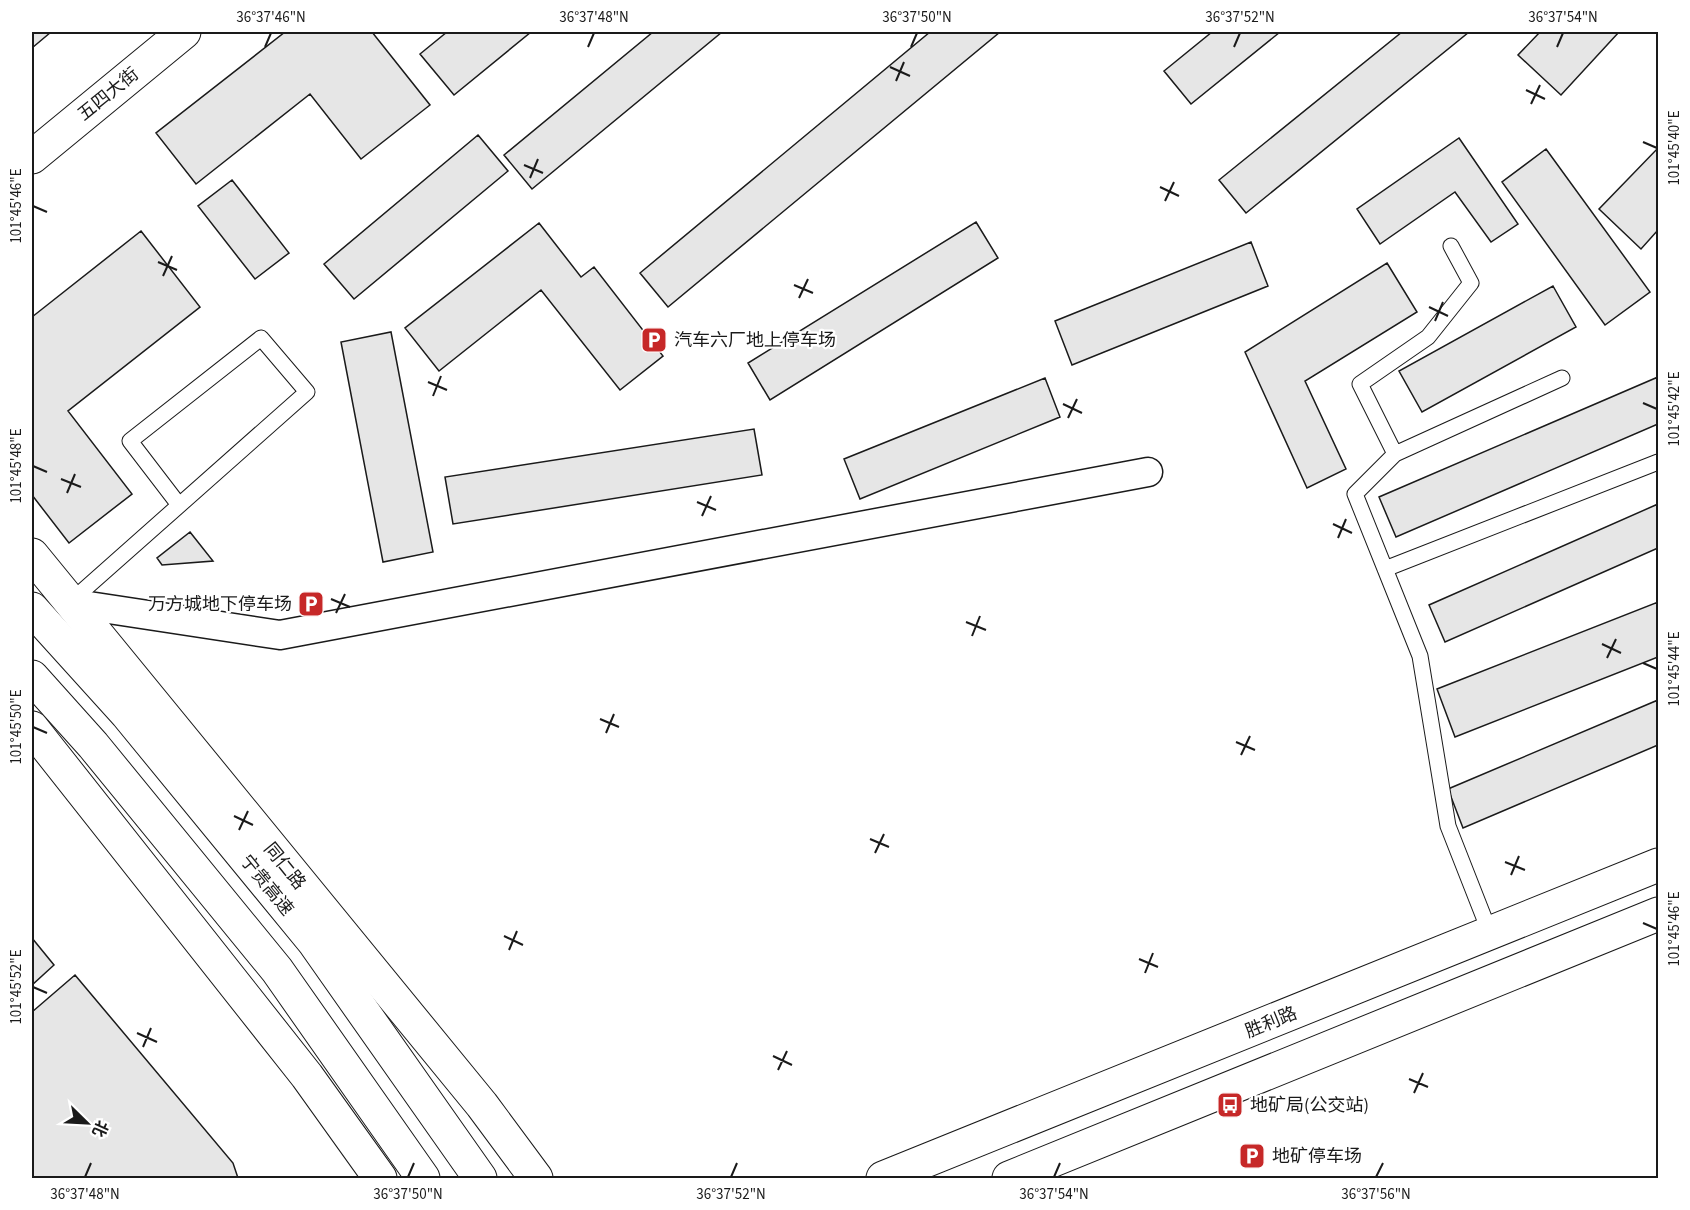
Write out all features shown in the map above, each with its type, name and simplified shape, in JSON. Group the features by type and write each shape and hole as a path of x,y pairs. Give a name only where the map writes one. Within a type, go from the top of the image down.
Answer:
{"main road":[{"name":"五四大街","path":"32,157 184,32"},
{"name":"同仁路","path":"32,555 482,1105 536,1179"},
{"name":"宁贵高速","path":"32,609 127,714 314,942 480,1179"},
{"path":"32,677 93,745 277,970 423,1179"},
{"path":"32,728 307,1076 380,1179"},
{"name":"胜利路","path":"883,1179 1659,865"},
{"path":"1009,1179 1659,914"}],"street":[{"path":"69,603 280,635 1148,472"}],"lane":[{"path":"1395,454 1360,384 1428,337 1472,283 1451,246"},
{"path":"69,603 307,392 261,338 130,441 179,505"},
{"path":"1490,933 1448,826 1420,656 1355,494 1395,454 1562,378"},
{"path":"1385,569 1659,462"}],"building":[{"path":"32,32 51,32 32,48"},
{"path":"285,32 372,32 430,105 361,159 310,94 196,184 156,133"},
{"path":"447,32 531,32 454,95 420,54"},
{"path":"653,32 722,32 532,189 504,155"},
{"path":"930,32 1000,32 668,307 640,273"},
{"path":"1212,32 1280,32 1191,104 1164,71"},
{"path":"1402,32 1469,32 1246,213 1219,180"},
{"path":"1540,32 1619,32 1561,95 1518,55"},
{"path":"478,135 508,171 354,299 324,264"},
{"path":"1459,138 1518,224 1491,242 1455,192 1380,244 1357,209"},
{"path":"1658,148 1658,230 1641,249 1599,209"},
{"path":"1546,149 1650,292 1605,325 1502,182"},
{"path":"232,180 289,253 255,279 198,206"},
{"path":"976,222 998,258 770,400 748,363"},
{"path":"539,223 581,277 594,267 663,356 620,390 541,290 439,371 405,328"},
{"path":"141,231 200,307 68,411 132,494 69,543 32,495 32,317"},
{"path":"1251,242 1268,286 1072,365 1055,321"},
{"path":"1387,263 1417,312 1305,381 1346,469 1307,488 1245,352"},
{"path":"1553,286 1576,327 1422,412 1399,371"},
{"path":"391,332 433,552 383,562 341,342"},
{"path":"1658,377 1658,424 1396,537 1379,497"},
{"path":"1045,378 1060,417 860,499 844,459"},
{"path":"754,429 762,475 453,524 445,477"},
{"path":"1658,504 1658,548 1445,642 1429,605"},
{"path":"190,532 213,561 162,565 157,558"},
{"path":"1658,602 1658,657 1455,737 1437,689"},
{"path":"1658,700 1658,745 1463,828 1448,789"},
{"path":"32,938 54,965 32,985"},
{"path":"75,975 233,1163 238,1178 32,1178 32,1012"}],"place":[{"name":"汽车六厂地上停车场","path":"654,340"},
{"name":"万方城地下停车场","path":"311,604"},
{"name":"地矿局(公交站)","path":"1230,1105"},
{"name":"地矿停车场","path":"1252,1156"}]}
